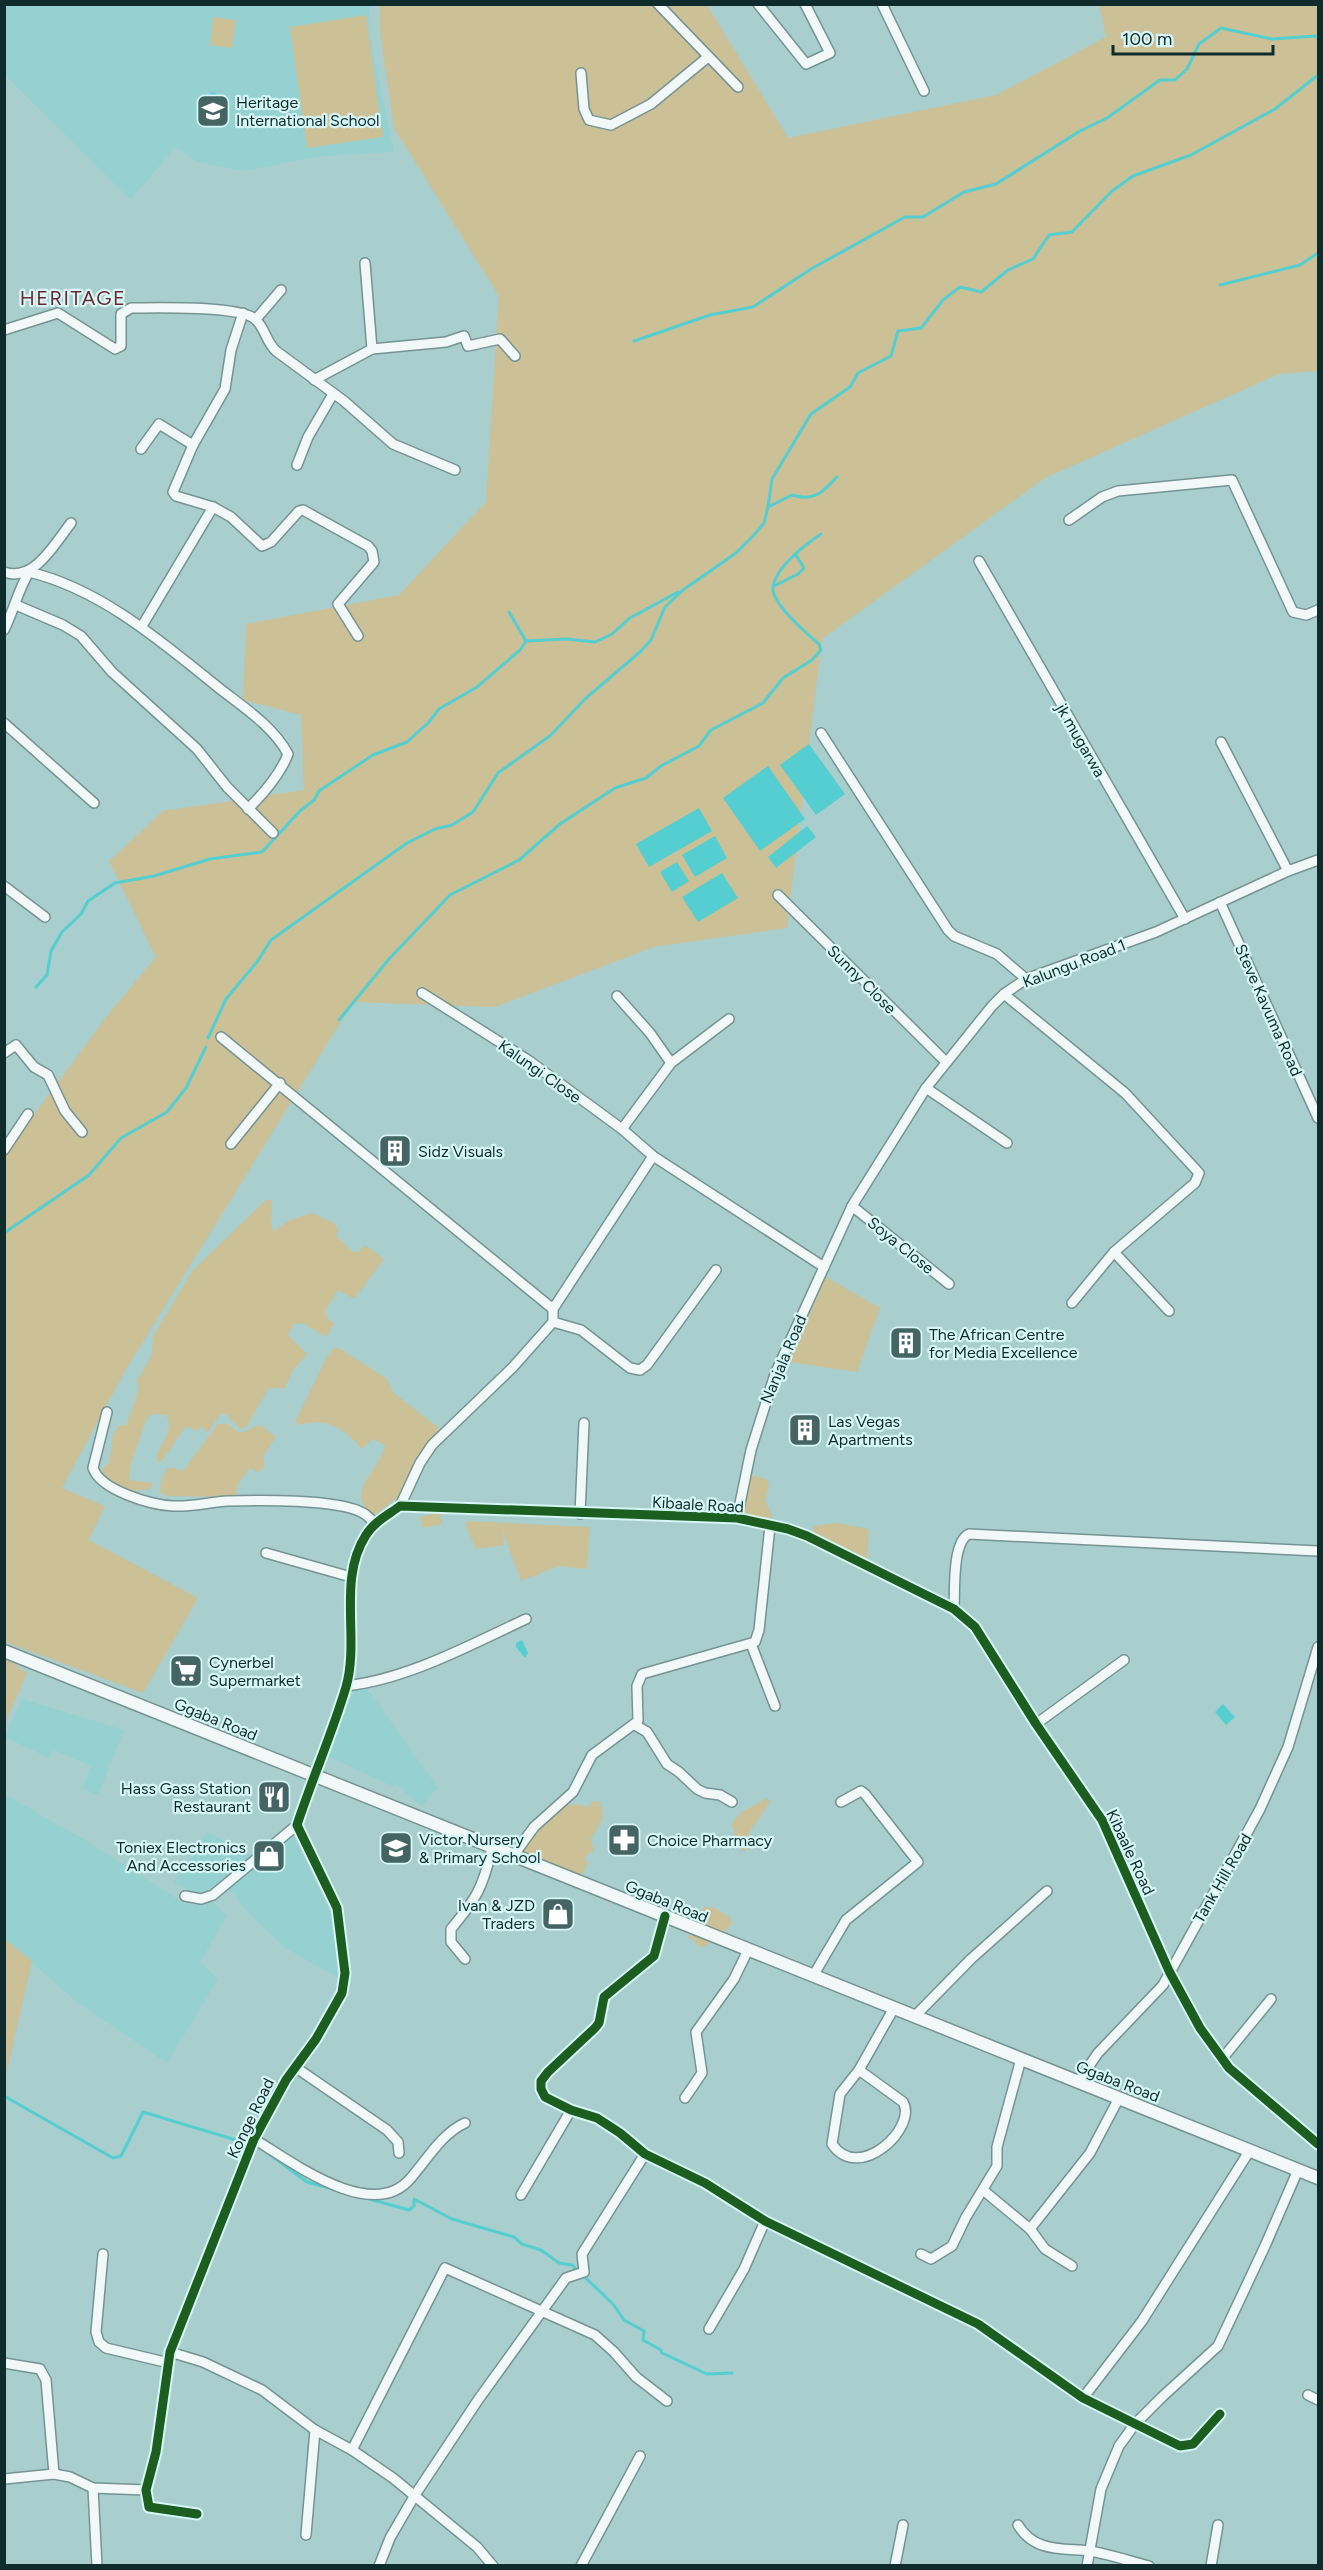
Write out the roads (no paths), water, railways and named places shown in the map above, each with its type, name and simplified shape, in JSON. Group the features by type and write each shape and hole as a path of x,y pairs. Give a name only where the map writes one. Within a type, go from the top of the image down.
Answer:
{"main road":[{"name":"Ggaba Road","path":"4,1651 1318,2178"}],"street":[{"path":"658,4 738,87"},
{"path":"758,4 806,64 830,53 805,4"},
{"path":"882,4 924,91"},
{"path":"581,73 584,109 589,120 611,125 651,104 708,57"},
{"path":"365,263 372,349"},
{"path":"256,319 281,290"},
{"path":"4,330 58,313 115,349 121,346 121,314 131,308 208,309 243,313 256,319 268,344 393,444 455,470"},
{"path":"243,313 231,350 225,389 193,445 173,492 176,496 213,507 231,517 262,546 271,542 299,511 303,510 368,546 372,551 374,562 338,604 358,636"},
{"path":"315,380 372,349 446,342 464,336 468,346 500,339 515,356"},
{"path":"297,465 309,437 333,394"},
{"path":"141,449 159,424 193,445"},
{"path":"1069,520 1102,497 1118,491 1233,480 1293,612 1305,615 1318,610"},
{"path":"142,627 213,507"},
{"path":"4,630 29,572 71,523"},
{"name":"jk mugarwa","path":"979,561 1185,919"},
{"path":"4,572 11,575 29,572 57,581 142,627 236,701 282,741 288,754 285,763 269,787 248,809"},
{"path":"16,605 63,625 81,636 112,672 197,748 248,809 273,833"},
{"path":"4,723 94,803"},
{"path":"821,733 948,930 954,936 997,954 1026,979"},
{"path":"1221,742 1288,871"},
{"name":"Kalungu Road 1","path":"852,1206 927,1088 1004,994 1026,979 1185,919 1288,871 1318,860"},
{"path":"4,886 45,917"},
{"name":"Sunny Close","path":"778,895 946,1062"},
{"name":"Steve Kavuma Road","path":"1220,902 1318,1119"},
{"name":"Kalungi Close","path":"422,993 528,1060 622,1129 653,1156 824,1267"},
{"path":"1004,994 1125,1093 1199,1173 1196,1183 1114,1252 1072,1303"},
{"path":"617,996 650,1033 671,1063"},
{"path":"622,1129 671,1063 729,1019"},
{"path":"222,1037 471,1244 553,1309"},
{"path":"4,1053 16,1045 34,1067 48,1075 64,1111 82,1132"},
{"path":"231,1144 280,1083"},
{"path":"927,1088 1007,1143"},
{"path":"4,1150 28,1114"},
{"path":"185,1896 201,1899 222,1889 297,1825 346,1686 352,1653 351,1577 361,1544 375,1524 400,1506 420,1462 432,1445 513,1367 553,1322 553,1309 653,1156"},
{"name":"Nanjala Road","path":"737,1518 763,1406 775,1374 852,1206"},
{"name":"Soya Close","path":"852,1206 949,1284"},
{"path":"1114,1252 1169,1311"},
{"path":"553,1322 581,1330 630,1368 640,1370 647,1365 716,1270"},
{"path":"107,1412 93,1468 102,1481 118,1491 171,1506 228,1501 307,1503 340,1507 361,1512 375,1524"},
{"path":"580,1514 584,1423"},
{"name":"Kibaale Road","path":"400,1506 737,1518 807,1536 954,1609 975,1627 1110,1835 1169,1971 1191,2013 1222,2060 1318,2144"},
{"path":"513,1856 534,1827 573,1792 592,1755 634,1725 639,1714 636,1686 642,1674 751,1644 757,1639 770,1526"},
{"path":"954,1609 958,1551 962,1540 969,1534 1318,1551"},
{"path":"266,1553 351,1577"},
{"path":"346,1686 406,1670 459,1650 526,1619"},
{"path":"751,1644 775,1706"},
{"name":"Tank Hill Road","path":"1077,2082 1098,2053 1152,1998 1260,1809 1288,1747 1318,1647"},
{"path":"1036,1724 1124,1660"},
{"path":"634,1725 647,1732 667,1764 680,1772 697,1789 705,1793 720,1795 732,1802"},
{"path":"813,1976 846,1920 918,1862 865,1794 861,1791 855,1792 841,1802"},
{"name":"Konge Road","path":"146,2490 156,2452 170,2352 254,2139 272,2103 339,2002 345,1973 334,1896 297,1825"},
{"path":"465,1959 451,1942 451,1929 472,1904 480,1890 492,1848"},
{"path":"915,2016 971,1959 1047,1891"},
{"path":"665,1916 654,1956 604,1997 599,2023 543,2077 542,2093 571,2110 597,2118 645,2154 705,2183 765,2221 978,2324 1083,2398 1135,2424 1186,2447 1193,2444 1220,2414"},
{"path":"686,2098 702,2073 696,2032 734,1979 748,1950"},
{"path":"1222,2060 1271,1999"},
{"path":"859,2070 903,2102 907,2109 904,2119 888,2144 859,2159 843,2156 836,2149 832,2135 840,2094 859,2070 894,2008"},
{"path":"921,2254 931,2259 952,2246 966,2217 997,2166 997,2147 1021,2059"},
{"path":"295,2067 387,2130 398,2142 399,2153"},
{"path":"1030,2229 1090,2153 1119,2098"},
{"path":"521,2195 571,2110"},
{"path":"254,2139 320,2179 362,2194 383,2195 404,2186 445,2136 465,2123"},
{"path":"1083,2398 1148,2312 1250,2150"},
{"path":"379,2565 390,2538 415,2495 541,2313 568,2276 578,2276 584,2272 582,2254 645,2154"},
{"path":"1087,2565 1101,2489 1119,2446 1135,2424 1218,2346 1298,2170"},
{"path":"984,2190 1030,2229 1045,2249 1072,2266"},
{"path":"709,2329 744,2269 765,2221"},
{"path":"103,2254 96,2332 99,2342 106,2349 169,2363"},
{"path":"352,2450 445,2268 541,2313 564,2319 602,2340 636,2377 667,2402"},
{"path":"170,2352 203,2362 253,2384 315,2430 352,2450 415,2495 477,2547 493,2565"},
{"path":"4,2363 40,2369 44,2374 54,2474"},
{"path":"1308,2395 1318,2400"},
{"path":"306,2535 315,2430"},
{"path":"581,2565 640,2456"},
{"path":"4,2480 54,2474 70,2477 93,2488 146,2490 149,2507 198,2514"},
{"path":"93,2488 98,2565"},
{"path":"895,2565 903,2525"},
{"path":"1018,2525 1023,2534 1042,2546 1090,2551 1149,2565"},
{"path":"1211,2565 1218,2525"}],"water":[{"path":"212,92 221,96 222,103 210,114 203,111 200,102"},
{"path":"809,744 845,794 816,815 780,765"},
{"path":"768,766 805,819 760,851 723,798"},
{"path":"699,808 712,831 649,867 636,844"},
{"path":"807,826 816,837 776,868 768,857"},
{"path":"715,836 727,858 695,877 682,855"},
{"path":"677,862 689,881 672,892 660,872"},
{"path":"722,873 738,898 698,922 682,897"},
{"path":"522,1640 528,1653 525,1658 516,1647 516,1643"},
{"path":"1223,1704 1235,1717 1226,1725 1215,1712"}],"waterway":[{"path":"634,341 710,315 753,307 811,269 905,217 923,217 964,192 996,184 1080,131 1107,118 1160,80 1175,80 1187,69 1199,44 1221,28 1272,39 1316,36 1318,38"},
{"path":"768,507 772,479 811,414 850,387 858,373 891,356 898,331 921,328 943,300 960,287 981,292 1008,270 1033,259 1049,235 1072,232 1112,191 1133,176 1191,155 1275,109 1318,75"},
{"path":"1220,285 1300,265 1318,253"},
{"path":"208,1038 226,999 257,962 271,940 407,843 435,829 452,825 473,812 498,773 551,735 585,699 641,651 651,640 665,607 683,590 736,553 754,535 764,523 768,507 792,495 806,497 818,494 837,477"},
{"path":"339,1020 389,959 450,895 519,860 560,824 615,788 646,778 661,766 699,746 711,730 763,703 783,678 812,660 821,650 819,644 779,604 773,590 774,582 784,566 821,534"},
{"path":"774,586 798,574 804,568 795,554"},
{"path":"526,641 566,639 595,642 612,634 630,618 678,592"},
{"path":"509,612 526,641"},
{"path":"36,987 47,975 51,951 62,932 81,914 88,901 115,883 154,876 210,859 262,852 300,811 314,800 319,791 373,755 407,742 429,722 439,709 477,687 520,650 526,641"},
{"path":"4,1233 89,1175 121,1138 167,1112 186,1088 206,1047"},
{"path":"4,2096 113,2158 121,2156 143,2112 246,2143"},
{"path":"265,2151 307,2182 409,2210 414,2206 414,2199 452,2219 514,2237 522,2244 541,2250 559,2263 572,2265 613,2304 624,2320 644,2331 643,2340 661,2350 662,2353 707,2374 732,2373"}],"place":[{"name":"Heritage International School","path":"213,111"},
{"name":"Sidz Visuals","path":"395,1151"},
{"name":"The African Centre for Media Excellence","path":"906,1343"},
{"name":"Las Vegas Apartments","path":"805,1430"},
{"name":"Cynerbel Supermarket","path":"186,1671"},
{"name":"Hass Gass Station Restaurant","path":"274,1797"},
{"name":"Choice Pharmacy","path":"624,1840"},
{"name":"Victor Nursery & Primary School","path":"396,1848"},
{"name":"Toniex Electronics And Accessories","path":"269,1856"},
{"name":"Ivan & JZD Traders","path":"558,1914"}],"district":[{"name":"HERITAGE","path":"73,298"}]}
